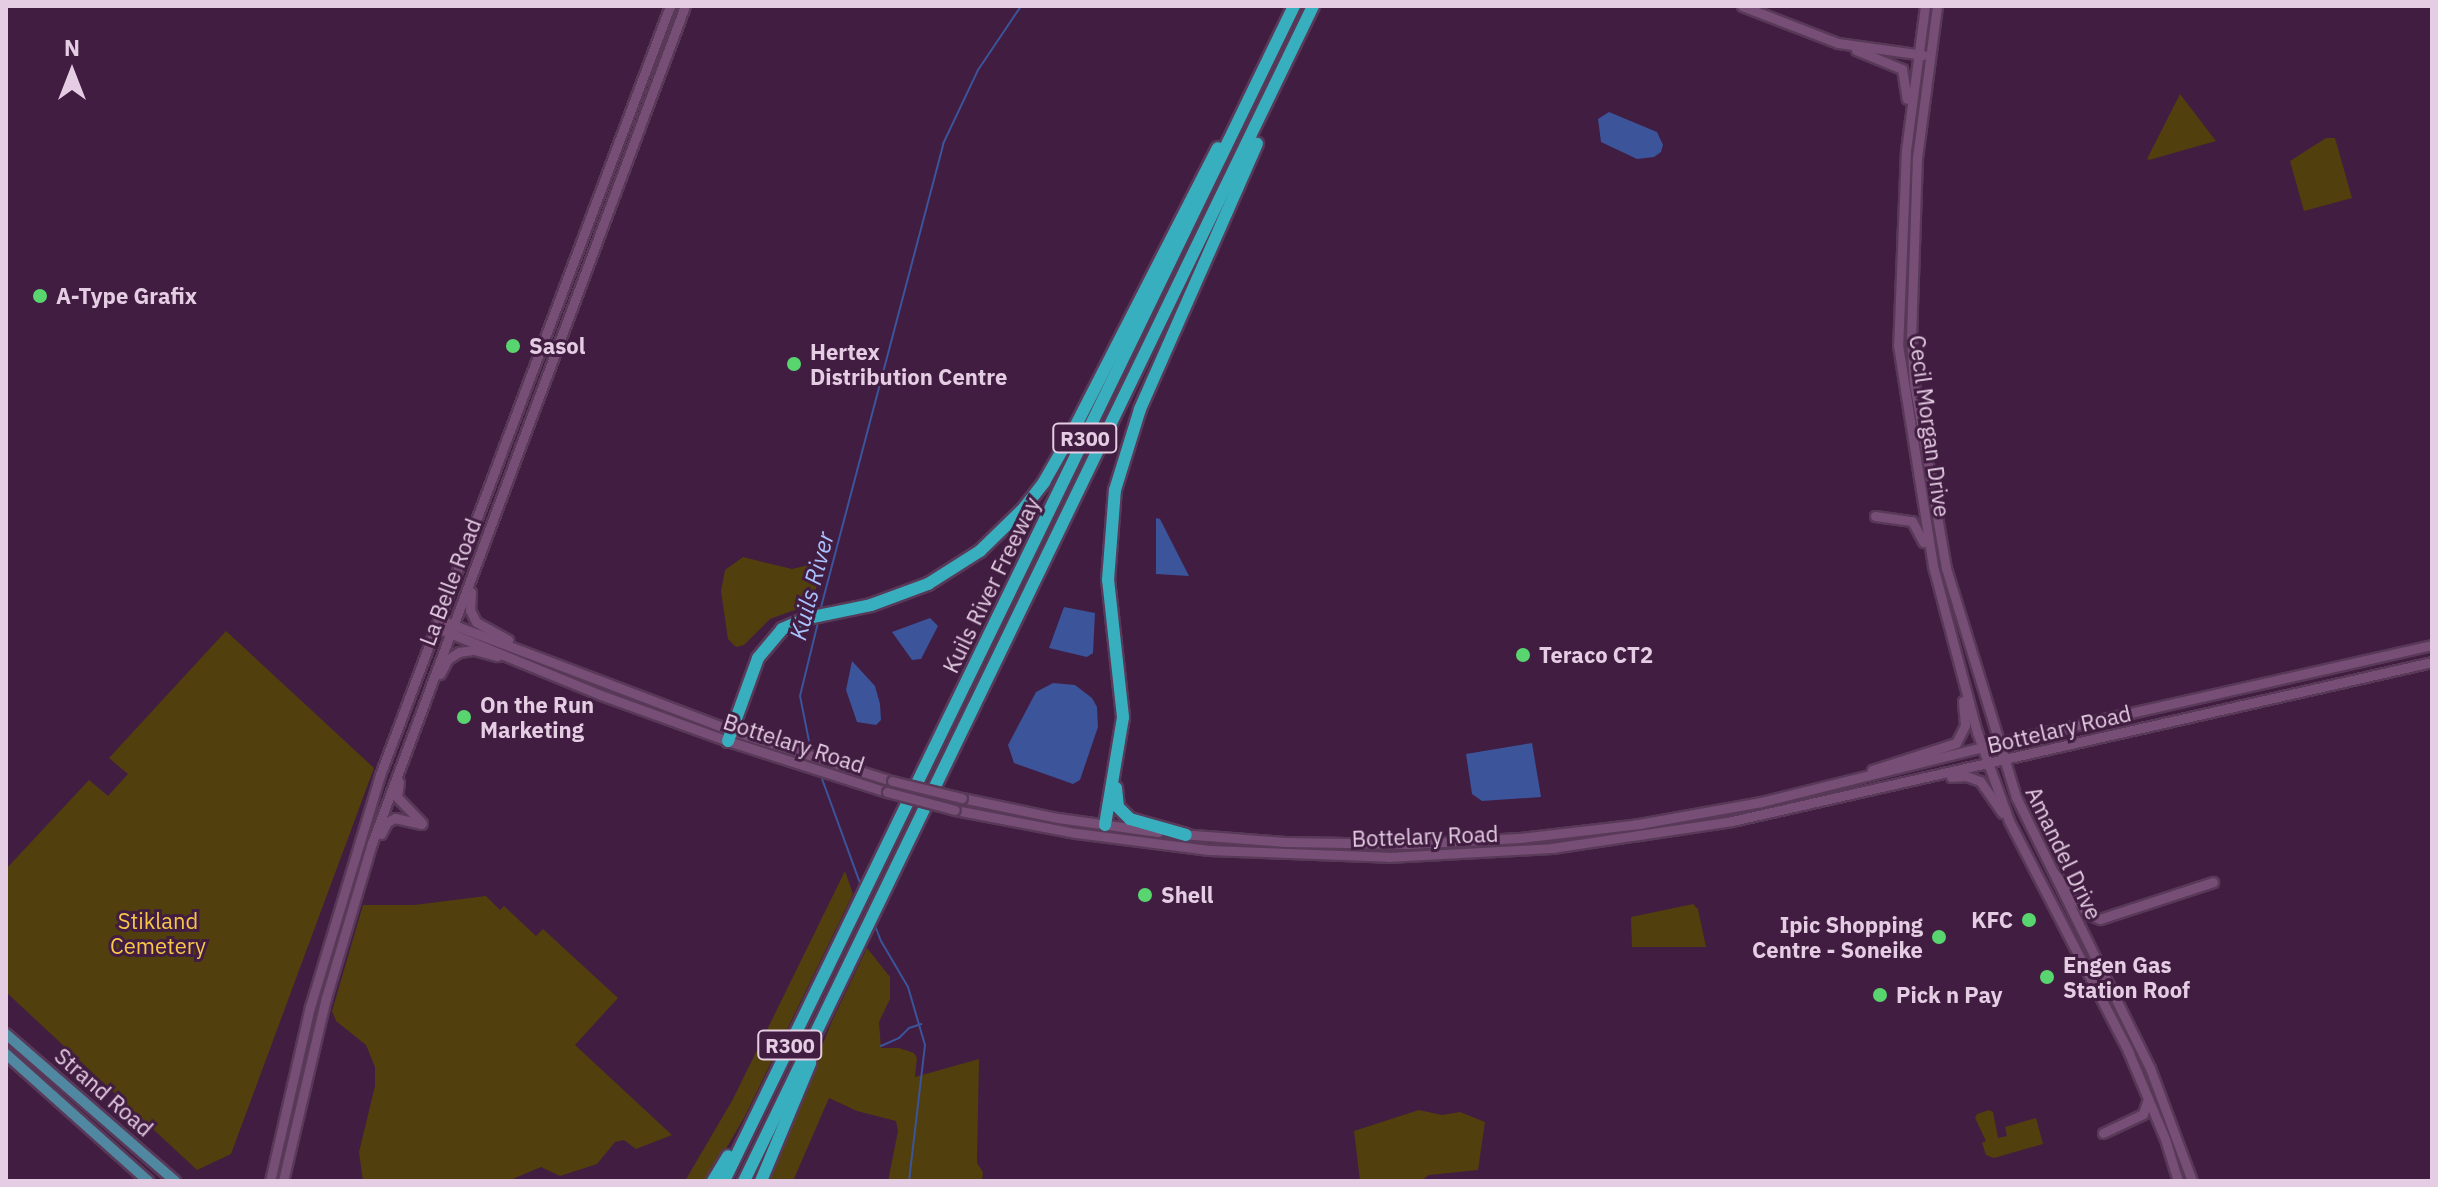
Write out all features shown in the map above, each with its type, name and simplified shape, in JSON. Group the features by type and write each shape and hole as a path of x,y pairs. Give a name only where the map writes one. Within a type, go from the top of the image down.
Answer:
{"highway":[{"name":"Kuils River Freeway","path":"724,1181 1294,6"},
{"name":"Kuils River Freeway","path":"744,1181 1313,6"},
{"path":"729,736 758,658 774,636 789,624 909,593 959,567 1002,533 1044,482 1237,111 1262,75"},
{"path":"1105,825 1123,717 1108,558 1119,471 1140,409 1254,150 1277,84"},
{"path":"1115,773 1117,802 1124,815 1137,823 1186,835"},
{"path":"761,1181 819,1041 825,1018"},
{"path":"713,1181 756,1116"}],"main road":[{"name":"La Belle Road","path":"270,1181 310,1007 375,788 670,6"},
{"name":"La Belle Road","path":"283,1181 326,998 372,843 685,6"},
{"path":"1742,6 1899,67 1905,77 1911,108"},
{"name":"Cecil Morgan Drive","path":"1925,6 1904,182 1899,358 1936,579 1983,749"},
{"name":"Cecil Morgan Drive","path":"1937,6 1917,157 1911,335 1914,383 1946,568 2002,760"},
{"path":"1838,43 1930,56"},
{"path":"497,510 469,597 470,610 480,626 530,659"},
{"path":"1875,516 1901,517 1916,525 1936,579"},
{"path":"1831,785 1896,762 1946,749 1959,740 1966,713 1944,612"},
{"name":"Bottelary Road","path":"437,623 729,736 782,761 887,792 955,810 1076,833 1176,847 1294,855 1419,856 1524,850 1634,838 1732,821 2432,662"},
{"name":"Bottelary Road","path":"729,736 780,747 852,770 962,798 1105,825 1186,835 1338,844 1500,839 1666,820 1831,785 2432,645"},
{"path":"429,690 448,659 459,652 474,650 530,659"},
{"name":"Amandel Drive","path":"1983,749 2009,821 2148,1096 2178,1181"},
{"name":"Amandel Drive","path":"2002,760 2025,818 2150,1068 2192,1181"},
{"path":"372,843 387,822 395,818 423,824 397,797 400,767"},
{"path":"1896,784 1973,777 1980,781 2009,821"},
{"path":"2051,871 2068,885 2088,914 2100,919 2213,882"},
{"name":"Strand Road","path":"6,1034 175,1181"},
{"name":"Strand Road","path":"6,1054 148,1181"},
{"path":"2103,1133 2143,1114 2148,1096"}],"green space":[{"path":"2180,94 2216,141 2149,160 2147,159"},
{"path":"2326,138 2335,138 2352,198 2304,211 2290,161"},
{"path":"743,557 792,569 809,565 819,569 820,576 811,604 770,619 744,645 736,647 728,639 721,591 725,570"},
{"name":"Stikland Cemetery","path":"226,631 374,768 231,1154 197,1170 6,992 6,869 89,780 108,796 128,774 109,758"},
{"path":"845,871 853,894 744,1118 707,1181 685,1181 733,1099"},
{"path":"486,896 500,910 504,906 536,936 543,929 618,998 575,1045 672,1135 636,1149 624,1140 615,1142 597,1164 560,1176 541,1167 508,1181 363,1181 359,1152 375,1086 375,1067 366,1045 336,1021 332,1011 363,905 414,905"},
{"path":"1693,904 1698,909 1706,947 1632,947 1631,917"},
{"path":"867,948 890,977 890,999 879,1022 881,1048 899,1048 914,1053 917,1058 915,1077 979,1059 977,1163 983,1172 982,1181 888,1181 898,1131 896,1121 857,1111 829,1098 793,1181 767,1181 832,1021"},
{"path":"1419,1110 1442,1115 1460,1112 1485,1122 1478,1170 1429,1175 1420,1181 1360,1181 1354,1131"},
{"path":"1989,1110 1993,1112 1998,1138 2007,1136 2005,1127 2036,1118 2043,1144 1994,1158 1986,1155 1982,1143 1986,1141 1975,1118 1977,1114"}],"water":[{"path":"1609,112 1657,132 1663,145 1661,152 1654,157 1637,159 1601,142 1598,119"},
{"path":"1156,518 1160,519 1189,576 1156,574"},
{"path":"1064,607 1095,613 1093,653 1087,657 1049,648"},
{"path":"930,618 938,626 921,659 912,660 892,632"},
{"path":"852,661 875,686 881,720 876,725 857,722 846,690"},
{"path":"1053,683 1075,685 1092,698 1097,707 1098,727 1080,780 1073,784 1014,763 1008,745 1036,692"},
{"path":"1532,743 1541,797 1482,801 1472,794 1466,754"}],"waterway":[{"name":"Kuils River","path":"820,611 943,144 978,70 1021,6"},
{"name":"Kuils River","path":"811,751 800,696 818,622"},
{"name":"Kuils River","path":"821,776 861,886"},
{"name":"Kuils River","path":"874,923 908,987 925,1045 909,1181"},
{"path":"881,1046 921,1024"}],"place":[{"name":"A-Type Grafix","path":"40,296"},
{"name":"Sasol","path":"513,346"},
{"name":"Hertex Distribution Centre","path":"794,364"},
{"name":"Teraco CT2","path":"1523,655"},
{"name":"On the Run Marketing","path":"464,717"},
{"name":"Shell","path":"1145,895"},
{"name":"KFC","path":"2029,920"},
{"name":"Ipic Shopping Centre - Soneike","path":"1939,937"},
{"name":"Engen Gas Station Roof","path":"2047,977"},
{"name":"Pick n Pay","path":"1880,995"}]}
